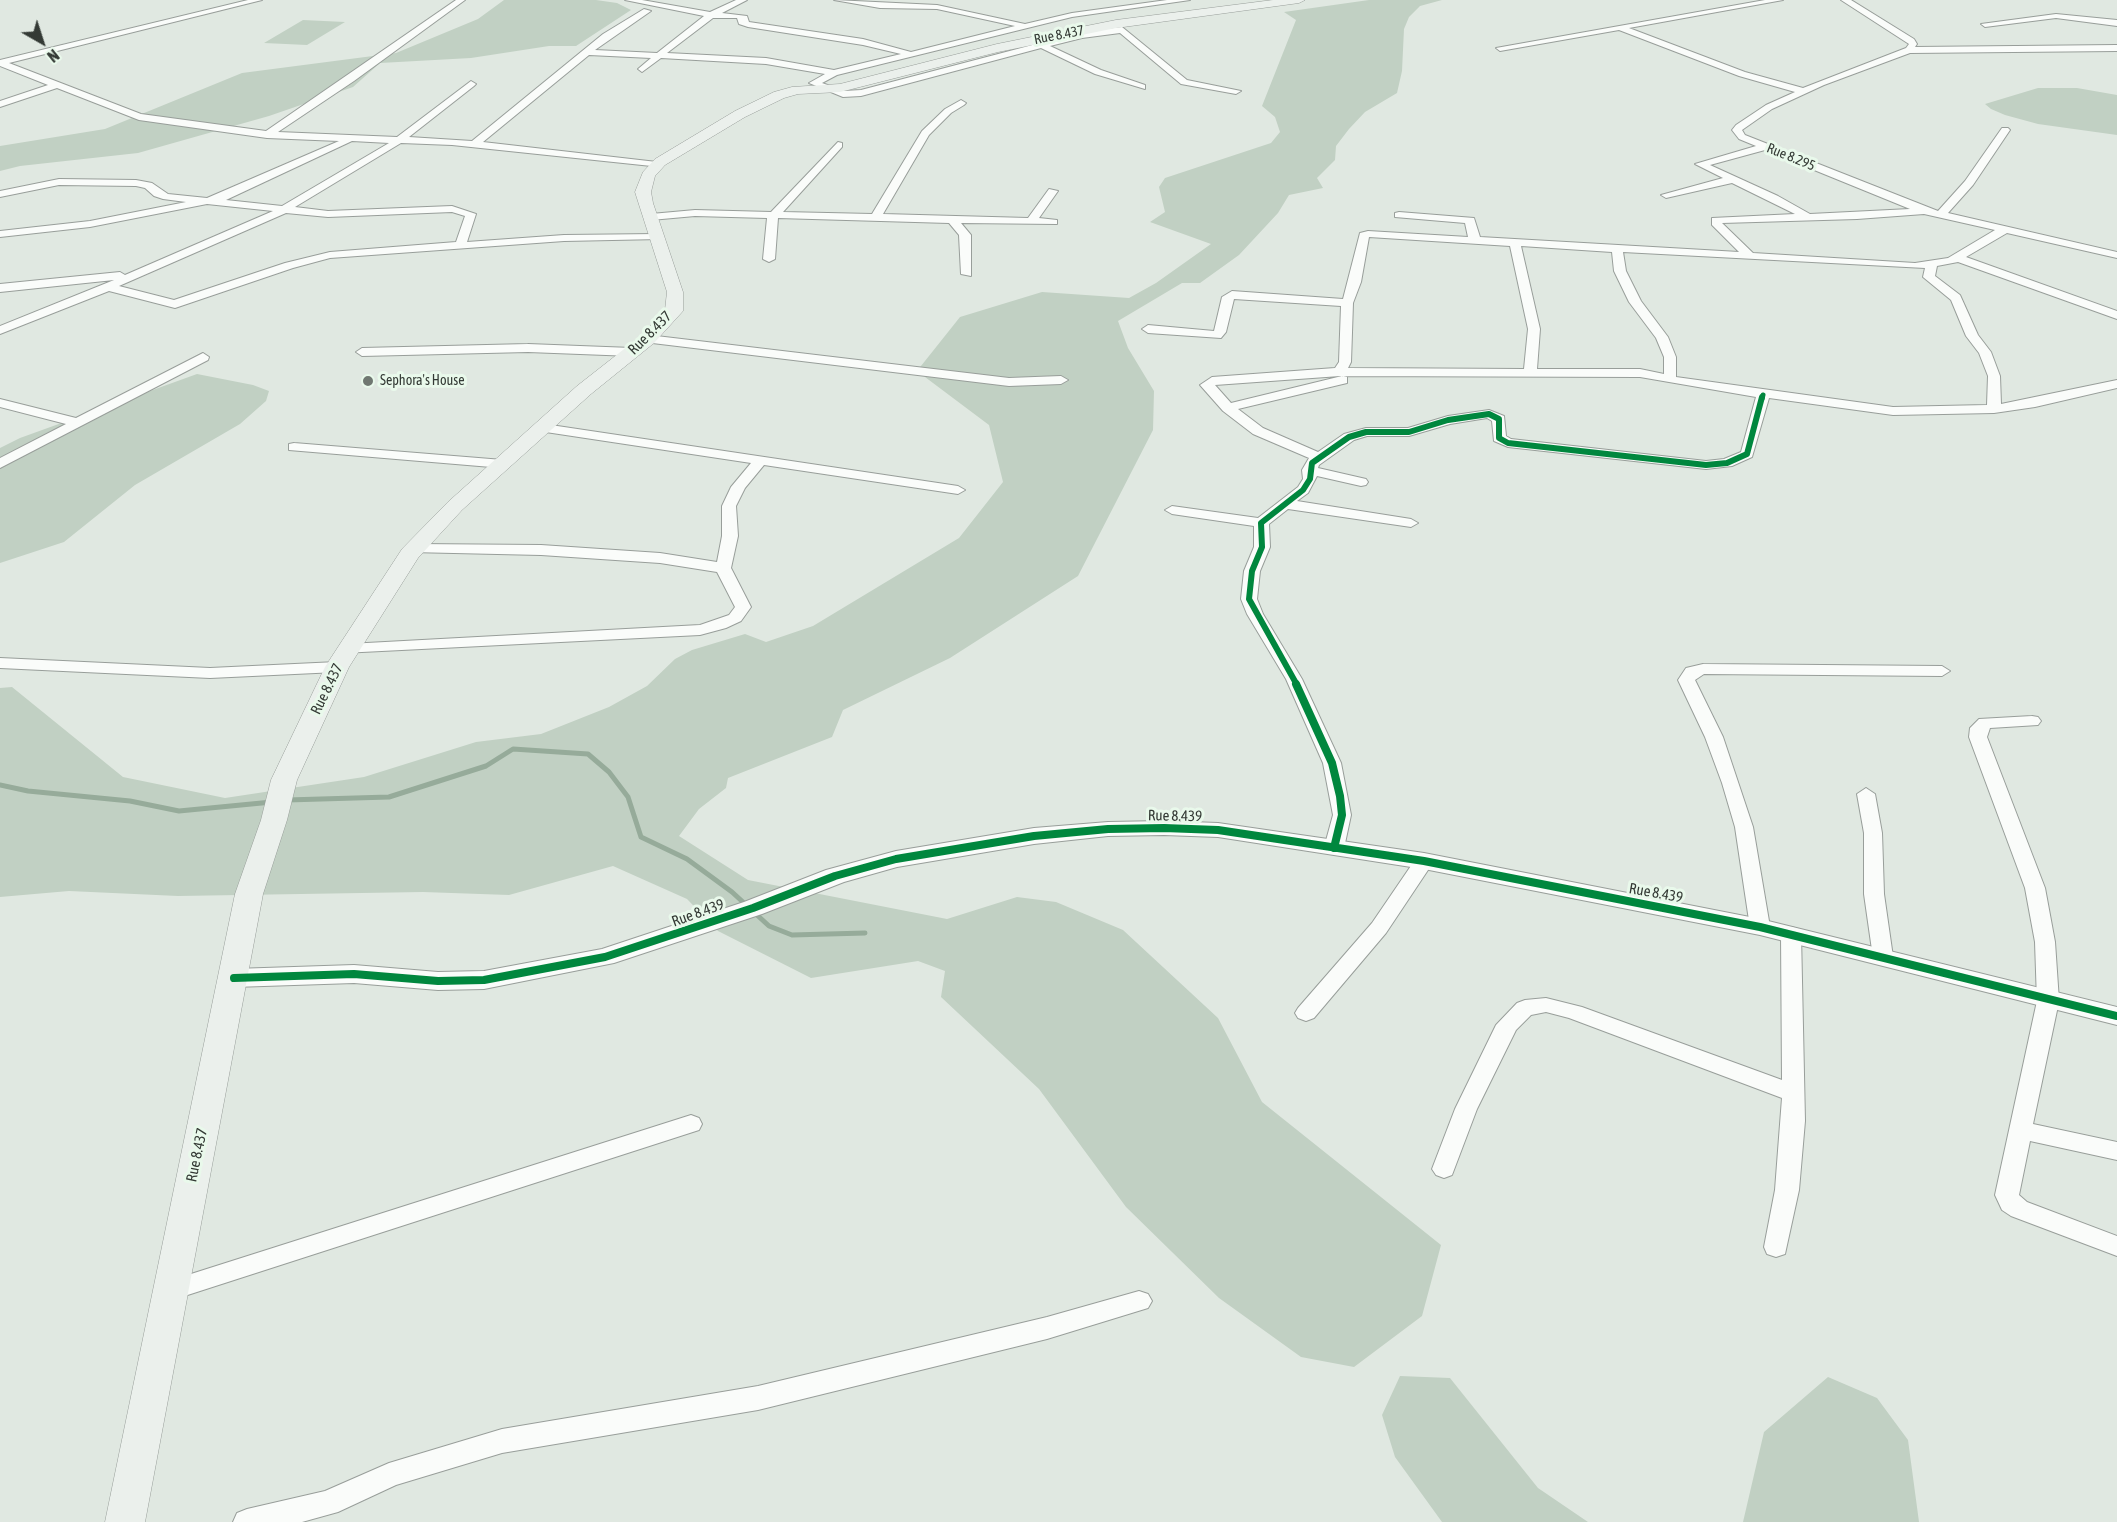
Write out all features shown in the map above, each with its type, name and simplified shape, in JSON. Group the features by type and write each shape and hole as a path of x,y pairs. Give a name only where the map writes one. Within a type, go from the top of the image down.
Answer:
{"main road":[{"name":"Rue 8.437","path":"125,1522 249,894 284,780 337,667 386,588 415,549 455,506 584,390 648,339 668,319 676,304 643,192 648,175 657,165 762,103 797,90 1064,27 1140,14 1254,0"},
{"name":"Rue 8.437","path":"829,81 840,88 1075,31 1162,16 1299,0"}],"street":[{"path":"0,63 258,0"},
{"path":"267,135 462,0"},
{"path":"629,0 711,15 737,16 744,18 742,22 748,24 863,42 912,54"},
{"path":"642,69 711,15 743,0"},
{"path":"838,0 880,6 934,4 1026,27"},
{"path":"829,81 912,54 1099,10 1186,0"},
{"path":"1500,48 1621,29 1760,1 1779,0"},
{"path":"1845,0 1911,41 1913,44 1909,50"},
{"path":"1087,3 1099,10"},
{"path":"475,144 606,36 647,11"},
{"path":"1985,24 2056,16 2117,23"},
{"path":"1621,29 1742,74 1803,91"},
{"path":"589,52 766,62 829,81 843,94 861,93 1082,35 1122,30 1143,46 1151,57 1184,82 1236,91"},
{"path":"1043,46 1098,72 1142,87"},
{"path":"1909,50 2117,48"},
{"name":"Rue 8.295","path":"1909,50 1803,91 1751,117 1737,130 1742,137 1764,147 1926,211 2117,255"},
{"path":"0,63 145,118 267,135 475,144 657,165"},
{"path":"0,330 108,287 284,209 353,171 401,139 471,84"},
{"path":"0,104 57,85"},
{"path":"875,219 925,133 948,111 961,103"},
{"path":"1941,214 1969,183 2005,130"},
{"path":"0,234 99,223 212,201 351,139"},
{"path":"769,259 773,216 838,145"},
{"path":"1764,147 1700,164 1809,218"},
{"path":"1666,195 1734,179"},
{"path":"0,195 59,182 136,183 148,185 166,197 348,215 424,210 464,211 471,214 460,246"},
{"path":"1031,222 1053,191"},
{"path":"1749,256 1716,223 1716,220 1809,218 1926,211"},
{"path":"651,217 695,213 1053,222"},
{"path":"1399,215 1470,220 1475,241"},
{"path":"953,220 964,235 967,274"},
{"path":"1340,372 1345,362 1347,303 1355,282 1364,235 1617,247 1868,264 1931,265 1959,258 2004,230"},
{"path":"108,287 175,304 310,258 564,238 657,237"},
{"path":"1515,243 1534,329 1530,373"},
{"path":"1617,247 1620,271 1635,302 1662,338 1670,357 1670,379"},
{"path":"1959,258 2117,315"},
{"path":"1931,265 1929,277 1956,298 1972,336 1985,352 1994,376 1994,409"},
{"path":"0,288 137,274"},
{"path":"1148,329 1217,335 1220,332 1228,297 1232,295 1347,303"},
{"path":"648,339 1009,382 1061,380"},
{"path":"363,352 528,348 632,352"},
{"path":"0,464 75,422 203,357"},
{"path":"1320,458 1258,431 1228,408 1207,385 1212,381 1340,372 1630,373 1893,411 1994,409 2035,403 2117,384"},
{"path":"1228,408 1373,372"},
{"path":"1172,510 1261,523 1303,490 1310,479 1309,470 1312,463 1349,437 1366,432 1409,432 1448,420 1489,414 1499,419 1499,438 1508,443 1706,465 1727,463 1747,454 1763,394"},
{"path":"0,403 75,422"},
{"path":"544,428 760,461 891,478 958,490"},
{"path":"294,447 503,464"},
{"path":"348,650 700,630 720,625 741,613 743,607 723,568 730,536 729,506 732,497 760,461"},
{"path":"1309,470 1360,482"},
{"path":"1285,504 1412,523"},
{"path":"1261,523 1262,547 1252,571 1249,598 1255,614 1294,680 1332,763 1342,815 1334,848"},
{"path":"415,549 541,550 660,558 723,568"},
{"path":"0,663 210,673 337,667"},
{"path":"1760,927 1744,827 1731,783 1714,737 1686,680 1692,672 1703,669 1942,671"},
{"path":"2032,721 1985,723 1979,728 1978,737 2035,888 2043,919 2048,1001 2007,1195 2010,1203 2019,1209 2117,1246"},
{"path":"1866,794 1873,833 1874,894 1883,957"},
{"name":"Rue 8.439","path":"234,978 354,974 438,981 484,980 605,957 753,908 835,876 896,859 1034,836 1108,829 1164,828 1218,830 1424,861 1760,927 2048,1001 2117,1016"},
{"path":"1306,1013 1379,928 1424,861"},
{"path":"1776,1247 1787,1190 1794,1121 1791,934"},
{"path":"1444,1169 1466,1108 1507,1025 1525,1008 1546,1005 1574,1012 1794,1092"},
{"path":"169,1291 691,1124"},
{"path":"2020,1130 2117,1150"},
{"path":"247,1522 328,1503 389,1475 448,1455 502,1441 758,1398 1036,1331 1139,1301"}],"green space":[{"path":"504,0 596,0 617,3 631,10 576,46 549,46 471,58 380,63 353,87 269,116 138,153 20,166 0,171 0,146 105,129 242,73 396,53 478,19"},
{"path":"1369,0 1442,0 1420,6 1409,17 1404,29 1402,71 1397,93 1365,112 1349,129 1336,146 1335,160 1317,178 1323,188 1289,195 1278,213 1239,255 1200,283 1182,283 1118,321 1128,348 1154,391 1153,430 1078,576 950,658 843,710 832,737 728,778 726,788 699,809 679,836 748,880 947,919 1017,897 1056,902 1123,930 1218,1018 1262,1102 1441,1245 1422,1316 1354,1367 1301,1357 1219,1298 1126,1207 1039,1089 941,997 945,971 918,961 811,978 718,931 687,899 613,866 509,895 423,892 178,896 69,891 0,897 0,688 12,687 123,777 225,798 364,777 476,742 541,734 609,707 647,686 675,659 692,650 745,634 766,642 813,626 959,538 1003,482 989,425 917,371 960,317 1042,292 1129,298 1156,283 1211,244 1150,222 1165,212 1159,187 1165,178 1271,143 1280,132 1275,117 1262,106 1296,20 1284,12"},
{"path":"303,20 345,22 307,45 264,43"},
{"path":"2038,88 2077,88 2117,95 2117,135 2038,124 2005,115 1985,104"},
{"path":"197,374 253,385 269,391 266,401 240,424 135,485 64,542 0,563 0,448 20,438"},
{"path":"1400,1376 1450,1378 1538,1488 1588,1522 1442,1522 1395,1457 1382,1415"},
{"path":"1828,1377 1877,1398 1908,1440 1919,1522 1743,1522 1764,1432"}],"waterway":[{"path":"287,800 389,797 486,766 513,749 588,754 609,772 628,797 641,837 687,859 732,892 769,926 792,935 865,933"},
{"path":"0,785 28,791 130,801 179,811 272,802"}],"cycle path":[{"path":"1334,848 1342,815 1332,763 1294,679 1255,614 1249,599 1252,571 1262,547 1261,523 1303,490 1310,479 1312,463 1349,437 1366,432 1409,432 1448,420 1489,414 1499,419 1499,438 1508,443 1706,465 1727,463 1747,454 1763,395"},
{"path":"234,978 354,974 438,981 484,980 605,957 753,908 835,876 896,859 1034,836 1108,829 1164,828 1218,830 1424,861 1760,927 2117,1016"}],"place":[{"name":"Sephora's House","path":"368,381"}]}
